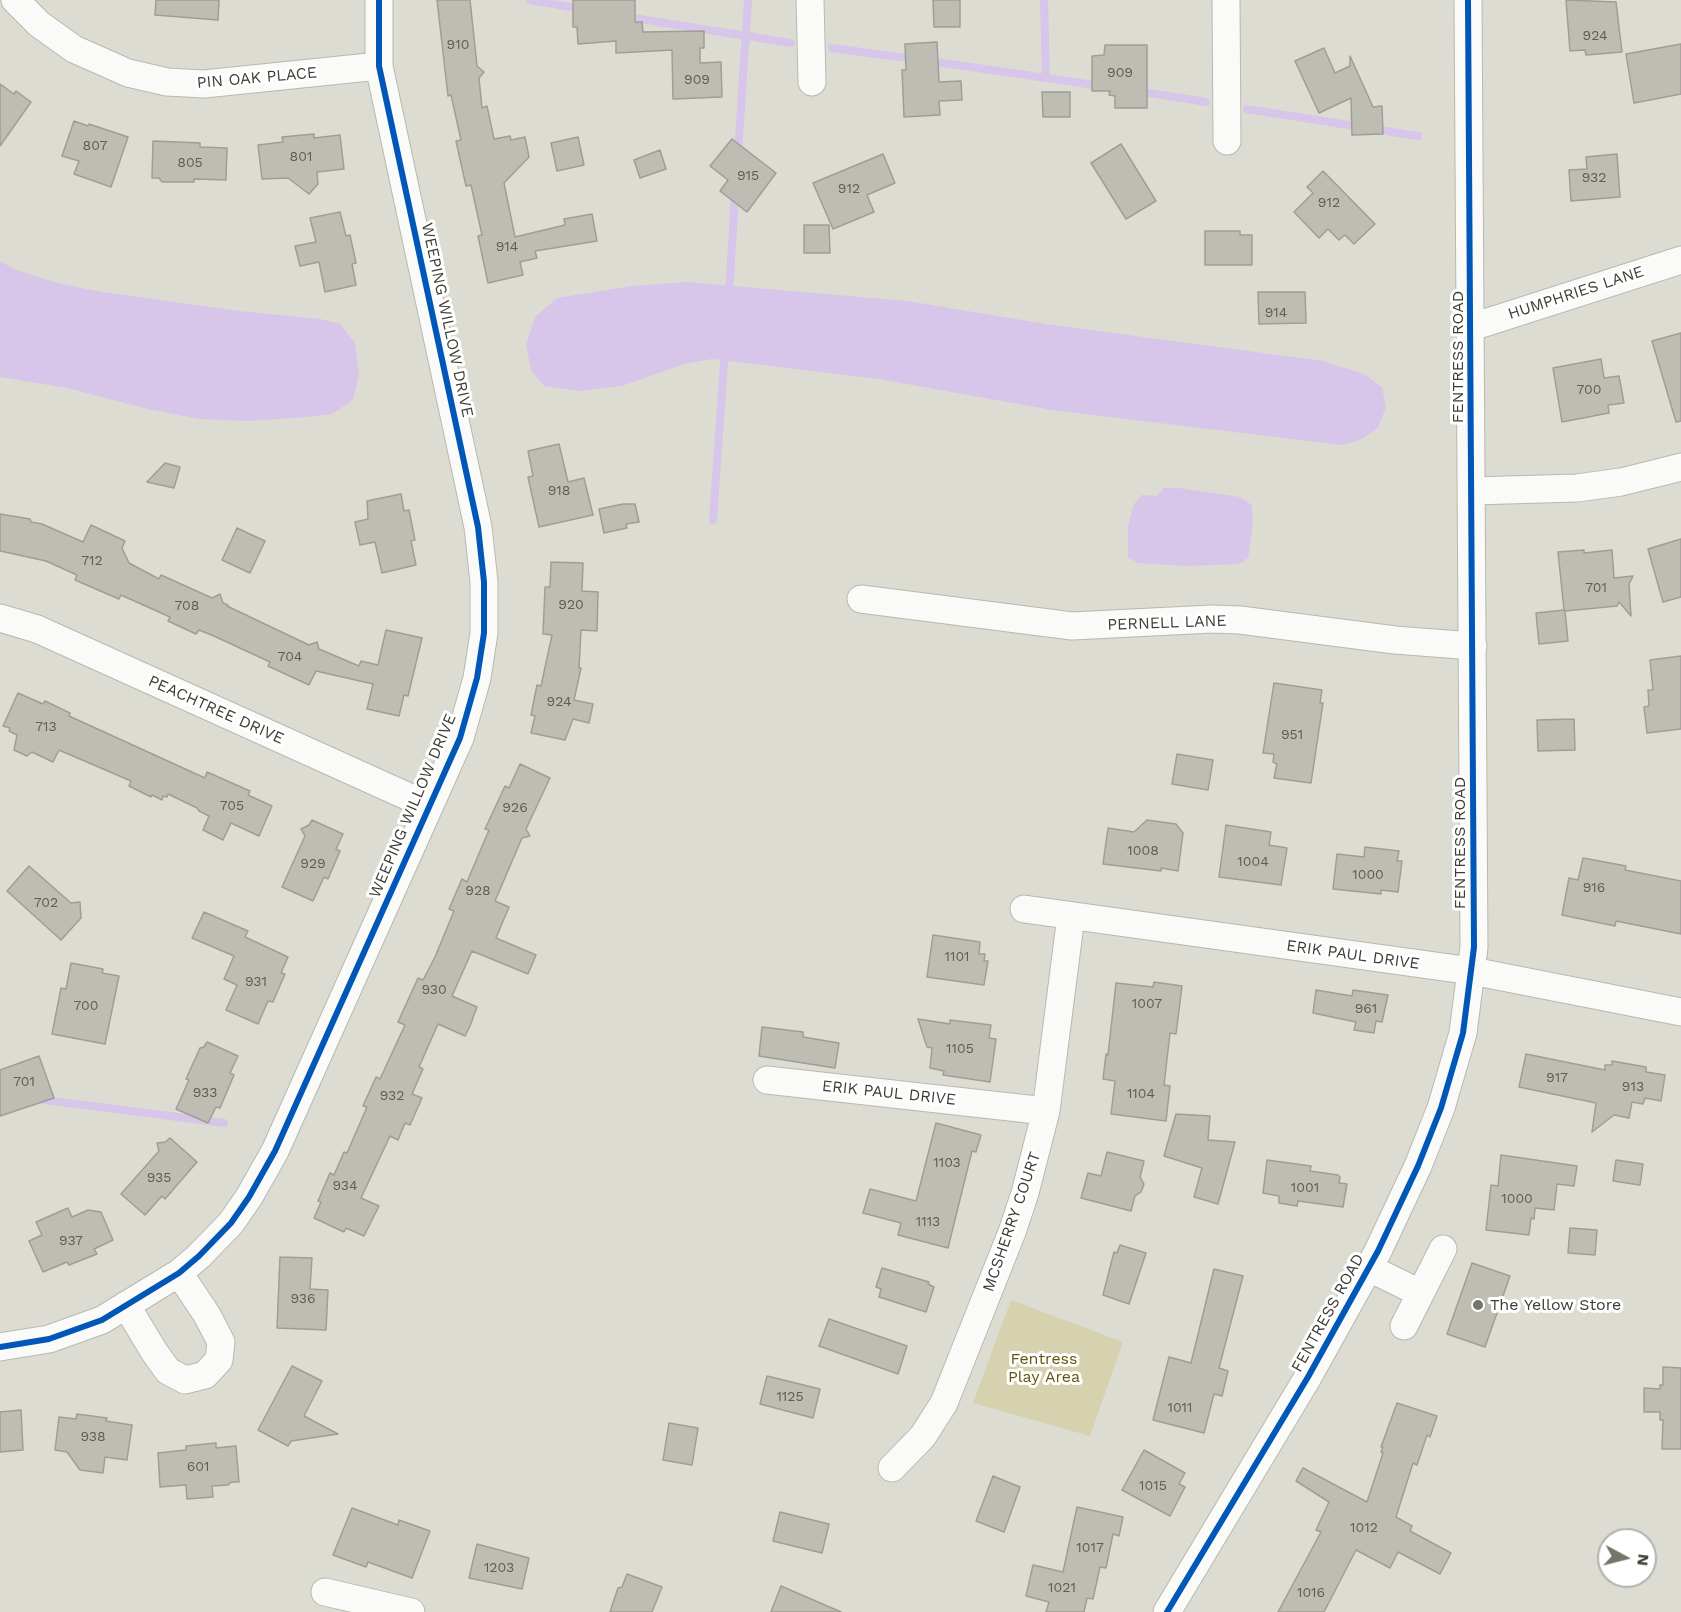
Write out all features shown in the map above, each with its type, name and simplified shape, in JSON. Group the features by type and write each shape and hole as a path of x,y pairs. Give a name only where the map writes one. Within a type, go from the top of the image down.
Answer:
{"street":[{"name":"PIN OAK PLACE","path":"15,0 39,24 74,49 128,73 167,82 204,84 379,66"},
{"name":"WEEPING WILLOW DRIVE","path":"0,1347 49,1339 102,1320 179,1273 200,1256 231,1223 249,1197 275,1151 460,738 477,678 484,633 484,582 478,527 379,66 379,0"},
{"path":"810,0 812,82"},
{"path":"1226,0 1227,141"},
{"name":"FENTRESS ROAD","path":"1167,1612 1308,1377 1369,1268 1418,1166 1441,1108 1462,1033 1474,947 1472,327 1468,0"},
{"name":"HUMPHRIES LANE","path":"1472,327 1681,260"},
{"path":"1472,491 1577,488 1621,482 1681,467"},
{"name":"PERNELL LANE","path":"861,599 1072,626 1212,619 1240,620 1395,640 1473,646"},
{"name":"PEACHTREE DRIVE","path":"0,618 37,629 429,806"},
{"name":"ERIK PAUL DRIVE","path":"1024,909 1472,971 1681,1012"},
{"name":"MCSHERRY COURT","path":"892,1468 923,1437 944,1402 1012,1232 1025,1193 1046,1111 1071,916"},
{"name":"ERIK PAUL DRIVE","path":"767,1080 1046,1111"},
{"path":"1404,1326 1443,1249"},
{"path":"1369,1268 1420,1293"},
{"path":"126,1305 168,1371 185,1380 205,1376 219,1360 221,1342 207,1315 179,1273"},
{"path":"326,1592 411,1612"}],"green space":[{"name":"Fentress Play Area","path":"1011,1300 1123,1342 1090,1436 973,1403"}],"shaded area":[{"path":"0,261 14,269 57,283 102,292 239,311 320,319 340,324 355,343 359,375 353,400 332,414 247,421 200,419 148,409 67,388 0,377"},
{"path":"687,282 907,301 1046,324 1323,361 1364,374 1382,387 1386,407 1378,428 1360,440 1341,445 1052,410 879,379 712,359 684,364 622,386 579,391 544,386 531,370 526,345 535,317 557,298 632,286"},
{"path":"1164,488 1240,497 1252,505 1253,524 1248,558 1239,564 1187,566 1138,563 1128,557 1128,526 1134,504 1142,495 1157,496"}],"building":[{"path":"156,0 219,0 218,20 155,15"},
{"path":"437,0 470,0 477,66 484,72 479,78 482,108 487,106 494,139 510,136 511,140 525,137 529,157 504,183 515,237 565,225 564,219 592,214 597,241 535,251 537,258 520,262 523,275 488,283 478,236 482,235 471,185 466,186 456,141 461,140 451,95 448,96"},
{"path":"573,0 635,0 635,22 642,22 643,32 704,31 704,48 700,48 700,63 721,62 722,97 673,99 672,50 616,53 616,41 578,44 577,27 573,27"},
{"path":"933,0 960,0 960,27 934,27"},
{"path":"1566,0 1616,2 1622,52 1586,55 1585,50 1570,51"},
{"path":"937,42 939,82 961,81 962,100 939,101 940,115 904,117 902,70 906,70 905,44"},
{"path":"1681,44 1681,94 1634,103 1626,54"},
{"path":"1105,45 1147,45 1147,108 1115,108 1115,96 1109,95 1110,91 1092,91 1092,56 1104,55"},
{"path":"1324,48 1335,73 1350,66 1350,56 1373,107 1382,106 1383,134 1352,135 1351,98 1319,113 1295,61"},
{"path":"0,84 14,94 16,91 31,102 0,146"},
{"path":"1042,92 1070,92 1070,117 1043,117"},
{"path":"74,121 128,137 111,187 74,174 79,161 62,156"},
{"path":"314,134 314,138 340,135 344,169 317,172 318,184 309,194 288,178 262,179 258,145 283,142 282,137"},
{"path":"578,137 584,165 557,171 551,143"},
{"path":"732,139 776,173 747,212 720,191 728,180 710,166"},
{"path":"153,141 200,143 200,147 227,148 226,180 194,179 194,182 162,182 159,178 152,178"},
{"path":"1121,144 1156,201 1126,219 1091,163"},
{"path":"660,150 666,169 640,178 634,160"},
{"path":"883,154 895,183 867,195 874,212 833,229 813,183"},
{"path":"1617,154 1620,197 1571,201 1569,170 1587,169 1586,157"},
{"path":"1323,171 1375,224 1354,244 1345,235 1339,240 1328,229 1319,238 1294,212 1313,193 1307,187"},
{"path":"340,212 346,236 350,235 356,263 352,264 356,285 325,292 319,262 300,266 295,246 316,242 310,218"},
{"path":"804,225 829,225 830,253 804,253"},
{"path":"1205,231 1240,231 1240,235 1252,235 1252,265 1205,265"},
{"path":"1258,292 1305,292 1306,323 1259,324"},
{"path":"1681,333 1681,421 1676,422 1652,341"},
{"path":"1601,359 1604,378 1619,376 1624,403 1608,405 1609,413 1562,422 1553,368"},
{"path":"559,444 568,482 584,478 593,515 539,527 528,477 533,476 528,451"},
{"path":"165,463 180,467 174,488 147,482"},
{"path":"401,494 404,511 409,510 415,540 411,541 416,565 382,573 375,542 360,545 355,522 368,519 367,501"},
{"path":"635,504 639,522 626,524 627,528 604,533 599,509"},
{"path":"0,514 30,519 31,522 42,524 83,542 91,525 125,541 122,548 129,563 159,579 161,575 212,598 220,594 223,603 227,606 309,645 317,642 319,649 359,666 361,661 378,665 386,630 422,638 408,696 404,695 399,716 367,709 373,684 316,671 309,685 268,666 270,662 214,636 199,630 196,634 168,621 170,617 121,595 119,599 75,580 77,575 46,561 0,551"},
{"path":"237,528 265,541 250,573 222,560"},
{"path":"1681,539 1681,597 1663,602 1648,549"},
{"path":"1584,550 1584,553 1612,550 1614,578 1633,576 1629,584 1631,616 1619,602 1617,606 1565,611 1568,641 1539,644 1536,613 1564,610 1558,552"},
{"path":"551,562 583,563 582,591 598,592 597,631 581,630 579,668 581,668 574,700 593,704 589,723 573,719 565,740 531,733 535,716 531,715 537,685 541,686 552,635 543,634 545,587 550,587"},
{"path":"1681,656 1681,729 1647,733 1644,707 1649,706 1648,690 1653,690 1650,660"},
{"path":"1274,683 1322,690 1320,703 1323,703 1311,783 1274,778 1277,764 1273,762 1274,754 1263,753"},
{"path":"18,693 43,704 45,701 70,713 69,716 205,778 207,772 250,791 248,795 272,806 259,836 231,823 223,840 203,830 209,816 168,794 167,797 163,796 162,800 152,795 151,797 129,786 131,781 59,750 53,762 32,752 27,756 14,750 17,735 9,731 10,728 3,726"},
{"path":"1574,719 1575,750 1538,751 1537,720"},
{"path":"1177,754 1213,760 1208,790 1172,784"},
{"path":"520,764 550,778 526,829 530,836 522,838 495,901 509,907 496,938 536,955 528,974 472,951 452,996 477,1007 470,1026 465,1036 438,1024 419,1067 423,1069 412,1094 422,1098 410,1125 405,1123 398,1140 390,1136 361,1198 379,1206 364,1236 346,1228 344,1232 314,1218 321,1202 318,1201 330,1173 334,1175 344,1152 347,1153 367,1107 363,1106 376,1077 380,1079 405,1025 398,1022 418,978 423,980 435,957 454,911 449,909 462,879 467,882 489,830 485,829 505,786 509,788"},
{"path":"312,820 343,834 336,849 340,851 328,879 324,877 313,901 282,887 305,836 301,829 309,825"},
{"path":"1147,820 1176,824 1183,833 1178,871 1103,864 1108,828 1134,832"},
{"path":"1226,825 1271,832 1269,845 1287,848 1281,885 1219,877"},
{"path":"1365,847 1399,851 1397,861 1402,861 1398,892 1381,890 1381,894 1333,889 1337,854 1364,857"},
{"path":"1583,858 1626,866 1625,870 1681,881 1681,934 1616,921 1615,926 1562,915 1569,878 1578,880"},
{"path":"29,866 71,903 80,902 81,918 61,940 7,891"},
{"path":"204,912 248,931 245,937 288,957 281,973 285,974 273,1002 268,1001 258,1024 226,1010 237,985 224,979 234,956 192,938"},
{"path":"933,935 980,942 979,954 985,954 984,961 988,961 984,985 927,977"},
{"path":"71,963 103,969 102,973 119,976 105,1044 52,1034 61,988 66,989"},
{"path":"1154,982 1182,986 1176,1034 1170,1033 1164,1085 1170,1086 1166,1121 1111,1114 1115,1081 1103,1079 1116,983 1153,987"},
{"path":"1316,990 1352,996 1353,990 1388,995 1382,1022 1376,1021 1374,1033 1354,1030 1356,1022 1313,1013"},
{"path":"918,1019 950,1024 950,1020 991,1025 989,1038 996,1039 990,1082 943,1075 944,1071 930,1068 932,1048 927,1047"},
{"path":"762,1027 803,1032 803,1037 839,1043 835,1068 759,1056"},
{"path":"207,1042 238,1056 230,1073 234,1075 220,1108 216,1107 208,1123 176,1109 200,1048 204,1047"},
{"path":"1526,1054 1605,1070 1605,1065 1612,1065 1612,1061 1646,1067 1646,1072 1665,1075 1661,1101 1645,1098 1643,1104 1632,1102 1629,1118 1614,1115 1592,1132 1596,1103 1519,1087"},
{"path":"39,1056 54,1098 0,1116 0,1070"},
{"path":"1176,1114 1210,1116 1208,1140 1235,1142 1218,1204 1194,1197 1202,1168 1164,1156"},
{"path":"936,1123 981,1135 976,1152 972,1151 948,1248 898,1235 901,1223 863,1213 870,1189 916,1201"},
{"path":"170,1138 197,1162 165,1199 162,1196 145,1215 121,1194 159,1151 157,1143 165,1142"},
{"path":"1107,1152 1144,1161 1140,1177 1144,1184 1141,1192 1135,1196 1131,1211 1081,1198 1088,1173 1101,1176"},
{"path":"1501,1155 1577,1166 1574,1186 1557,1184 1554,1210 1535,1208 1529,1235 1486,1230 1491,1185 1498,1186"},
{"path":"1267,1160 1311,1166 1310,1171 1338,1175 1339,1183 1347,1184 1343,1207 1298,1201 1297,1206 1279,1203 1279,1196 1263,1193"},
{"path":"1616,1160 1643,1164 1640,1185 1613,1181"},
{"path":"68,1208 72,1217 88,1210 101,1212 113,1240 94,1249 97,1254 69,1265 67,1262 43,1272 29,1241 42,1235 36,1222"},
{"path":"1570,1228 1597,1230 1595,1255 1568,1253"},
{"path":"1120,1245 1146,1253 1129,1304 1103,1295 1114,1252 1117,1253"},
{"path":"280,1257 312,1258 310,1289 328,1290 326,1330 277,1328"},
{"name":"The Yellow Store","path":"1472,1263 1510,1276 1485,1347 1447,1334"},
{"path":"882,1268 929,1282 928,1284 934,1287 926,1312 879,1297 881,1289 876,1287"},
{"path":"1214,1269 1243,1276 1219,1368 1228,1371 1222,1396 1214,1394 1204,1433 1153,1420 1169,1357 1191,1363"},
{"path":"829,1319 907,1346 898,1374 819,1346"},
{"path":"292,1366 322,1381 304,1416 338,1434 291,1441 288,1446 258,1430"},
{"path":"1663,1367 1681,1368 1681,1449 1662,1449 1663,1420 1660,1420 1660,1412 1644,1412 1644,1388 1660,1389 1660,1385 1663,1385"},
{"path":"767,1376 820,1389 813,1418 760,1404"},
{"path":"1397,1403 1437,1416 1430,1437 1427,1435 1417,1465 1413,1463 1396,1517 1412,1526 1410,1531 1451,1553 1440,1574 1398,1552 1390,1568 1356,1550 1324,1612 1278,1612 1321,1532 1316,1530 1329,1502 1296,1481 1303,1468 1367,1502 1383,1453 1381,1452 1383,1447 1381,1447"},
{"path":"21,1410 23,1450 0,1452 0,1412"},
{"path":"77,1414 107,1418 106,1421 132,1425 127,1460 105,1457 103,1473 80,1470 67,1452 55,1450 59,1417 76,1419"},
{"path":"669,1423 698,1428 692,1465 663,1460"},
{"path":"216,1443 216,1448 236,1446 239,1482 212,1486 213,1497 187,1499 186,1485 160,1487 158,1453 186,1450 186,1446"},
{"path":"1144,1450 1185,1473 1179,1484 1185,1487 1170,1516 1122,1490"},
{"path":"993,1476 1020,1487 1004,1532 976,1521"},
{"path":"1077,1507 1123,1517 1119,1536 1113,1534 1106,1568 1100,1567 1093,1599 1087,1598 1084,1612 1046,1612 1049,1602 1026,1596 1033,1565 1063,1572"},
{"path":"352,1508 398,1525 399,1520 430,1531 412,1578 368,1562 366,1567 333,1555"},
{"path":"780,1512 829,1524 822,1553 773,1541"},
{"path":"477,1544 529,1558 522,1589 469,1578"},
{"path":"627,1574 662,1587 652,1612 610,1612 618,1588 622,1587"},
{"path":"781,1586 841,1612 771,1612"}],"waterway":[{"path":"530,0 582,9"},
{"path":"738,153 748,0"},
{"path":"1044,0 1046,77"},
{"path":"627,17 791,43"},
{"path":"832,48 914,59"},
{"path":"929,61 1101,86"},
{"path":"1137,91 1206,102"},
{"path":"1247,109 1361,127"},
{"path":"1373,129 1418,136"},
{"path":"729,294 735,195"},
{"path":"713,520 725,350"},
{"path":"37,1099 224,1123"}],"cycle path":[{"path":"0,1347 49,1339 102,1320 179,1273 231,1223 249,1197 275,1151 460,738 477,678 484,633 484,582 478,527 379,66 379,0"},
{"path":"1167,1612 1308,1377 1378,1251 1418,1166 1441,1108 1463,1033 1474,947 1468,0"}],"place":[{"name":"The Yellow Store","path":"1478,1305"}]}
